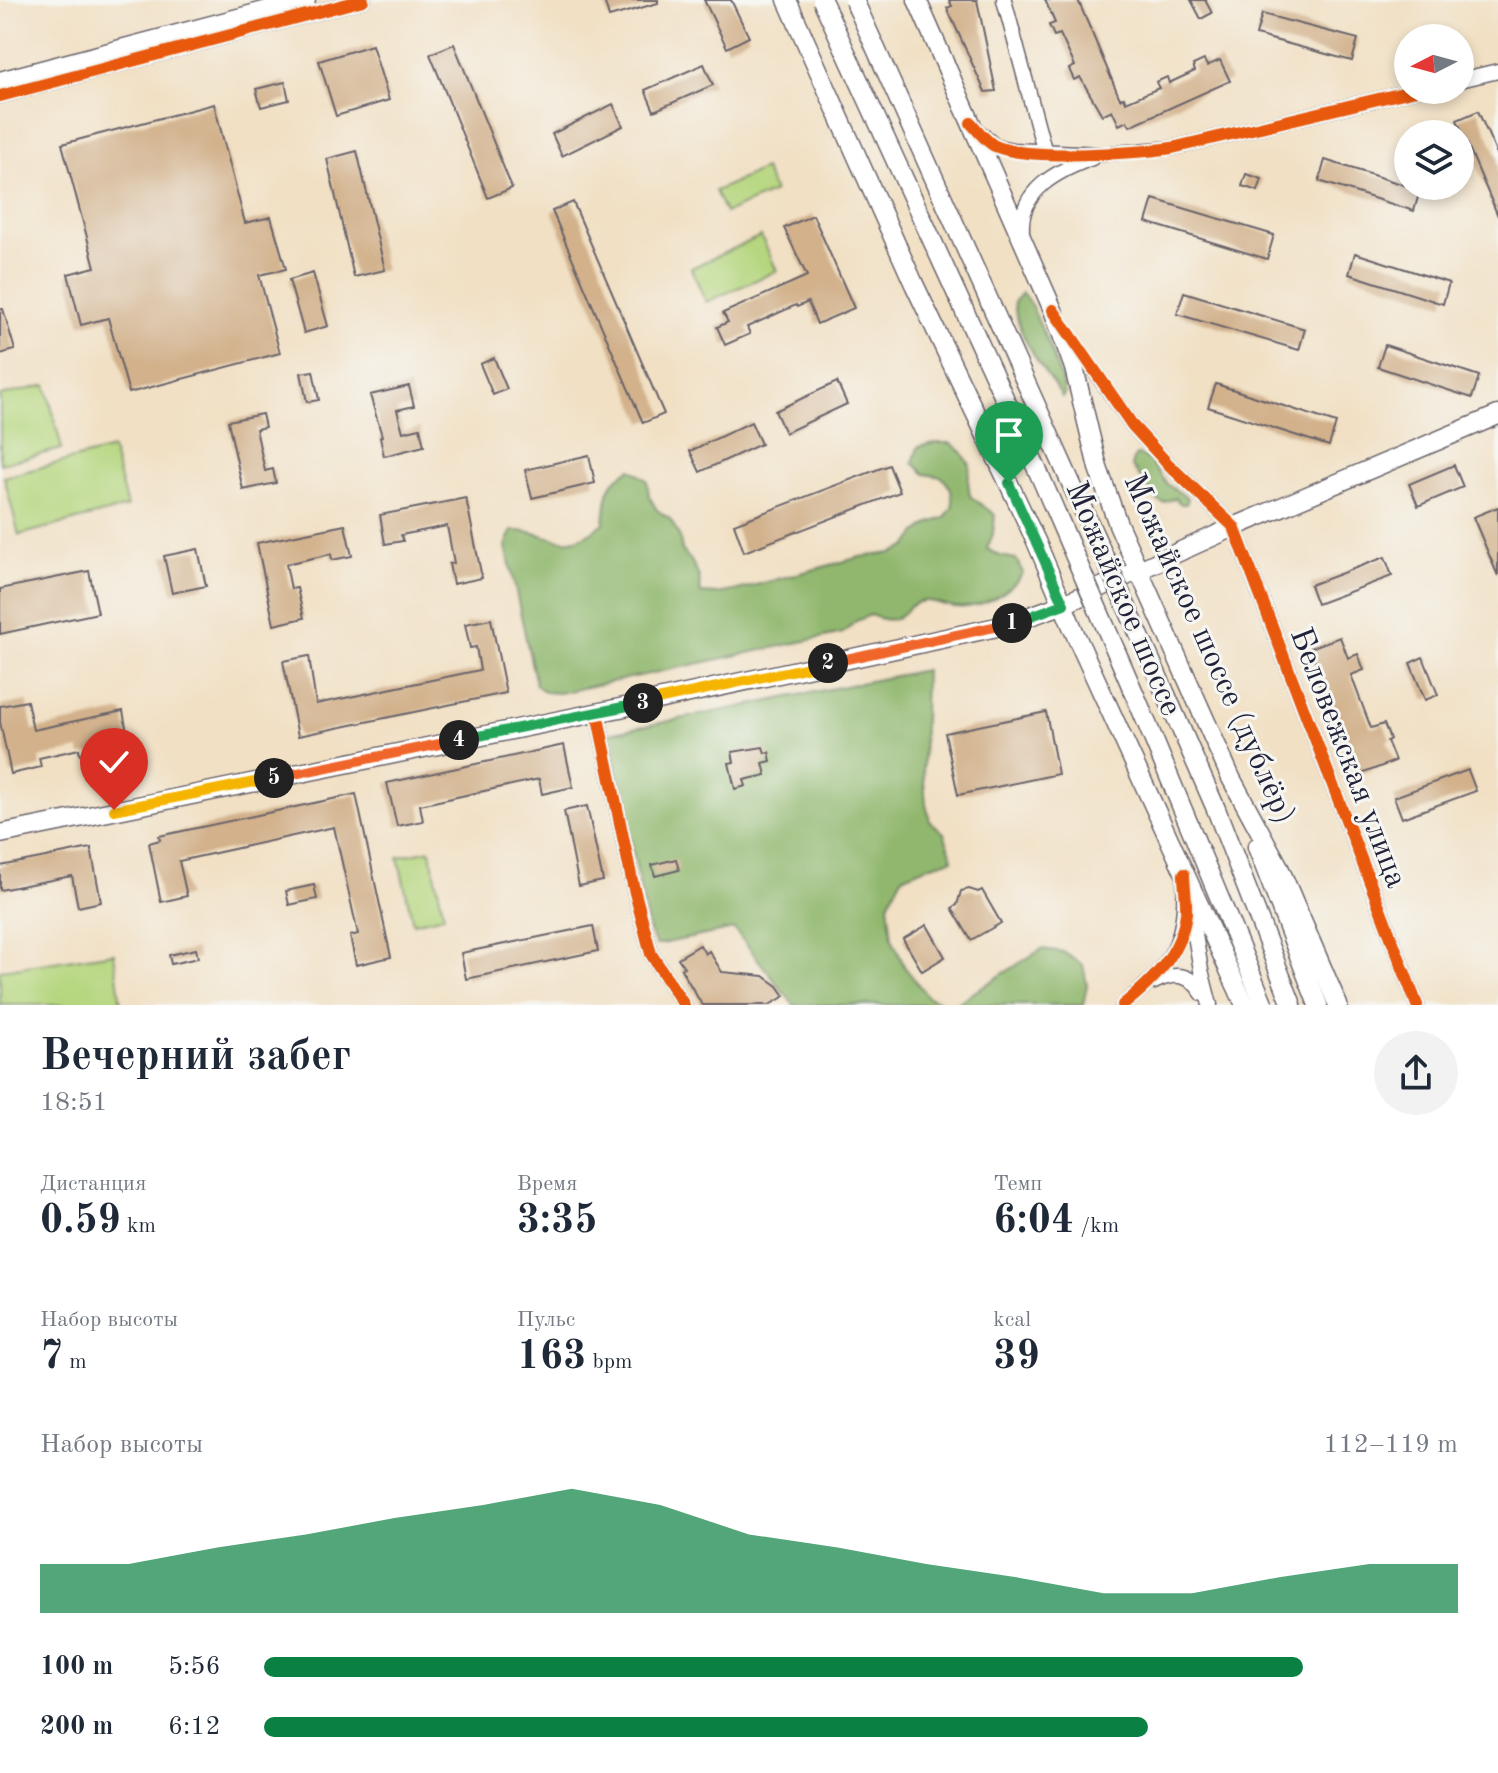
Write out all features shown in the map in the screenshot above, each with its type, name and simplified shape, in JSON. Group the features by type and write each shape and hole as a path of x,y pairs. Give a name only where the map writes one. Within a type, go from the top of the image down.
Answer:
{"main road":[{"path":"0,81 306,0"},
{"path":"787,0 1245,1005"},
{"name":"Можайское шоссе","path":"822,0 1041,478 1264,1005"},
{"name":"Можайское шоссе","path":"854,0 1216,809 1292,1005"},
{"name":"Можайское шоссе (дублёр)","path":"917,0 1053,310 1081,393 1098,468 1139,571 1231,778 1278,865 1338,1005"},
{"path":"0,834 597,713 1002,626 1064,604 1234,527 1498,415"},
{"path":"1231,778 1318,1005"}],"street":[{"path":"0,96 363,0"},
{"path":"793,0 798,23"},
{"path":"1004,0 1045,153"},
{"path":"1474,77 1498,71"},
{"path":"971,123 983,138 995,146 1045,153 1103,154 1172,148 1394,95"},
{"path":"1022,238 1022,213 1036,191 1068,167 1103,154"},
{"path":"1053,310 1133,426 1234,527"},
{"name":"Беловежская улица","path":"1234,527 1417,1005"},
{"path":"597,713 633,885 651,954 684,1005"},
{"path":"1123,1005 1147,986 1161,969 1180,935 1186,913 1184,874"},
{"path":"1184,874 1210,1005"},
{"path":"1147,986 1168,976 1183,975 1200,988 1210,1005"}],"green space":[{"path":"764,169 774,192 725,213 715,191"},
{"path":"761,236 777,271 706,302 691,268"},
{"path":"1022,293 1033,310 1053,358 1063,386 1065,395 1062,397 1020,328 1014,302"},
{"path":"46,385 62,449 0,464 0,396"},
{"path":"951,443 962,452 970,465 970,496 995,515 993,534 987,549 1016,559 1023,573 1002,593 974,606 924,601 891,620 870,615 856,621 843,633 559,693 545,692 536,685 506,546 512,531 567,540 589,533 604,523 607,497 612,485 631,469 647,480 649,496 657,510 670,519 679,535 682,550 699,577 701,593 734,591 907,547 916,534 930,523 945,518 953,506 951,489 942,477 925,474 913,463 918,447"},
{"path":"112,449 127,507 19,535 4,477"},
{"path":"1136,455 1146,458 1167,484 1188,499 1186,504 1175,498 1163,503 1157,500 1132,467"},
{"path":"925,670 923,769 926,804 930,821 944,833 953,859 902,877 888,904 892,938 904,966 928,997 947,1005 794,1005 734,929 656,945 649,931 609,733"},
{"path":"430,850 444,916 413,923 398,857"},
{"path":"1042,949 1063,952 1083,965 1087,985 1083,1005 954,1005"},
{"path":"114,953 121,1005 0,1005 0,970"}],"building":[{"path":"604,0 658,0 658,3 609,17"},
{"path":"704,0 731,0 749,37 727,48"},
{"path":"949,0 977,0 996,91 985,92 947,8 952,6"},
{"path":"1045,0 1078,0 1120,99 1124,97 1126,102 1159,88 1156,82 1167,77 1169,83 1195,71 1193,65 1204,60 1207,66 1220,60 1230,81 1130,126 1127,121 1119,125 1112,110 1102,115 1080,77 1074,80 1069,69 1075,66 1060,34 1054,36 1049,25 1055,23"},
{"path":"1191,0 1205,0 1212,13 1201,19"},
{"path":"1262,14 1358,39 1352,61 1256,35"},
{"path":"454,44 512,188 488,198 430,54"},
{"path":"372,45 389,100 336,116 319,61"},
{"path":"704,64 713,85 654,111 645,90"},
{"path":"285,82 289,100 261,107 256,89"},
{"path":"214,104 245,223 271,217 286,269 259,275 280,353 129,393 108,318 81,325 68,274 95,267 62,144"},
{"path":"613,104 623,126 562,156 552,134"},
{"path":"1478,111 1498,157 1498,216 1474,160 1474,120 1457,120"},
{"path":"357,151 385,270 354,277 327,159"},
{"path":"1325,160 1394,182 1394,200 1417,200 1414,211 1319,181"},
{"path":"1246,174 1262,179 1258,191 1242,186"},
{"path":"1153,199 1274,235 1267,259 1146,222"},
{"path":"573,202 664,414 643,423 552,211"},
{"path":"813,215 854,308 817,324 808,302 796,305 747,327 750,334 725,345 717,327 728,322 723,313 807,276 784,228"},
{"path":"1355,253 1449,283 1443,304 1349,274"},
{"path":"313,273 328,326 304,333 289,280"},
{"path":"1184,292 1305,329 1299,350 1177,314"},
{"path":"0,309 3,309 15,350 0,354"},
{"path":"1385,345 1479,376 1472,398 1378,367"},
{"path":"494,358 507,389 493,395 480,364"},
{"path":"313,371 319,400 307,402 301,373"},
{"path":"837,382 847,404 785,433 775,411"},
{"path":"1216,384 1336,423 1329,446 1208,407"},
{"path":"409,386 414,406 397,410 403,432 420,428 424,446 384,456 382,436 370,395"},
{"path":"262,414 265,427 256,429 265,471 273,469 276,483 243,490 228,421"},
{"path":"751,422 761,444 700,472 690,451"},
{"path":"589,455 595,483 532,498 525,470"},
{"path":"889,465 900,492 744,552 734,524"},
{"path":"1454,465 1463,487 1418,506 1409,484"},
{"path":"466,498 482,578 453,584 449,564 454,563 447,526 401,535 403,541 385,544 380,515"},
{"path":"1498,507 1498,576 1473,517"},
{"path":"345,525 352,556 332,560 331,554 286,564 291,589 297,588 304,618 274,625 257,543"},
{"path":"198,549 206,586 172,593 164,556"},
{"path":"1385,557 1392,576 1317,604 1310,585"},
{"path":"89,571 98,613 0,634 0,589"},
{"path":"491,619 506,693 298,736 283,661 309,656 316,704 480,670 476,647 470,648 465,624"},
{"path":"1340,637 1348,658 1358,654 1364,670 1351,675 1371,728 1384,724 1395,761 1359,775 1355,763 1350,765 1317,677 1321,676 1310,648"},
{"path":"1423,657 1438,695 1425,700 1410,663"},
{"path":"27,701 33,730 123,711 130,748 80,755 79,749 39,758 41,767 11,774 0,722 0,706"},
{"path":"1046,712 1058,774 958,795 945,733"},
{"path":"564,745 573,787 542,794 539,779 420,805 423,821 397,826 387,783"},
{"path":"763,747 765,753 769,752 771,761 763,763 766,775 744,780 746,786 735,789 729,763 734,762 732,752"},
{"path":"1468,770 1476,791 1402,818 1394,797"},
{"path":"356,794 391,957 356,965 350,936 358,934 334,827 179,861 187,896 161,902 149,843 160,840 159,836"},
{"path":"587,806 603,881 579,886 564,811"},
{"path":"91,848 101,902 78,907 72,876 0,890 0,866"},
{"path":"676,859 679,870 655,876 652,865"},
{"path":"314,885 317,899 289,905 286,891"},
{"path":"982,890 1001,923 971,940 952,908 957,905 961,891"},
{"path":"927,925 945,957 922,971 903,939"},
{"path":"593,926 598,951 466,979 461,953"},
{"path":"700,945 705,954 709,951 722,972 764,976 778,986 785,996 769,1005 702,1005 678,958"},
{"path":"196,949 198,958 171,964 169,955"}],"cycle path":[{"path":"0,96 363,0"},
{"path":"971,123 990,143 1008,150 1053,154 1133,152 1172,148 1394,95"},
{"path":"1053,310 1133,426 1234,527 1417,1005"},
{"path":"597,713 633,885 651,954 684,1005"},
{"path":"1123,1005 1155,976 1179,941 1186,913 1184,874"}],"route":[{"path":"114,810 620,708 1026,619 1064,604 1009,483"}]}
